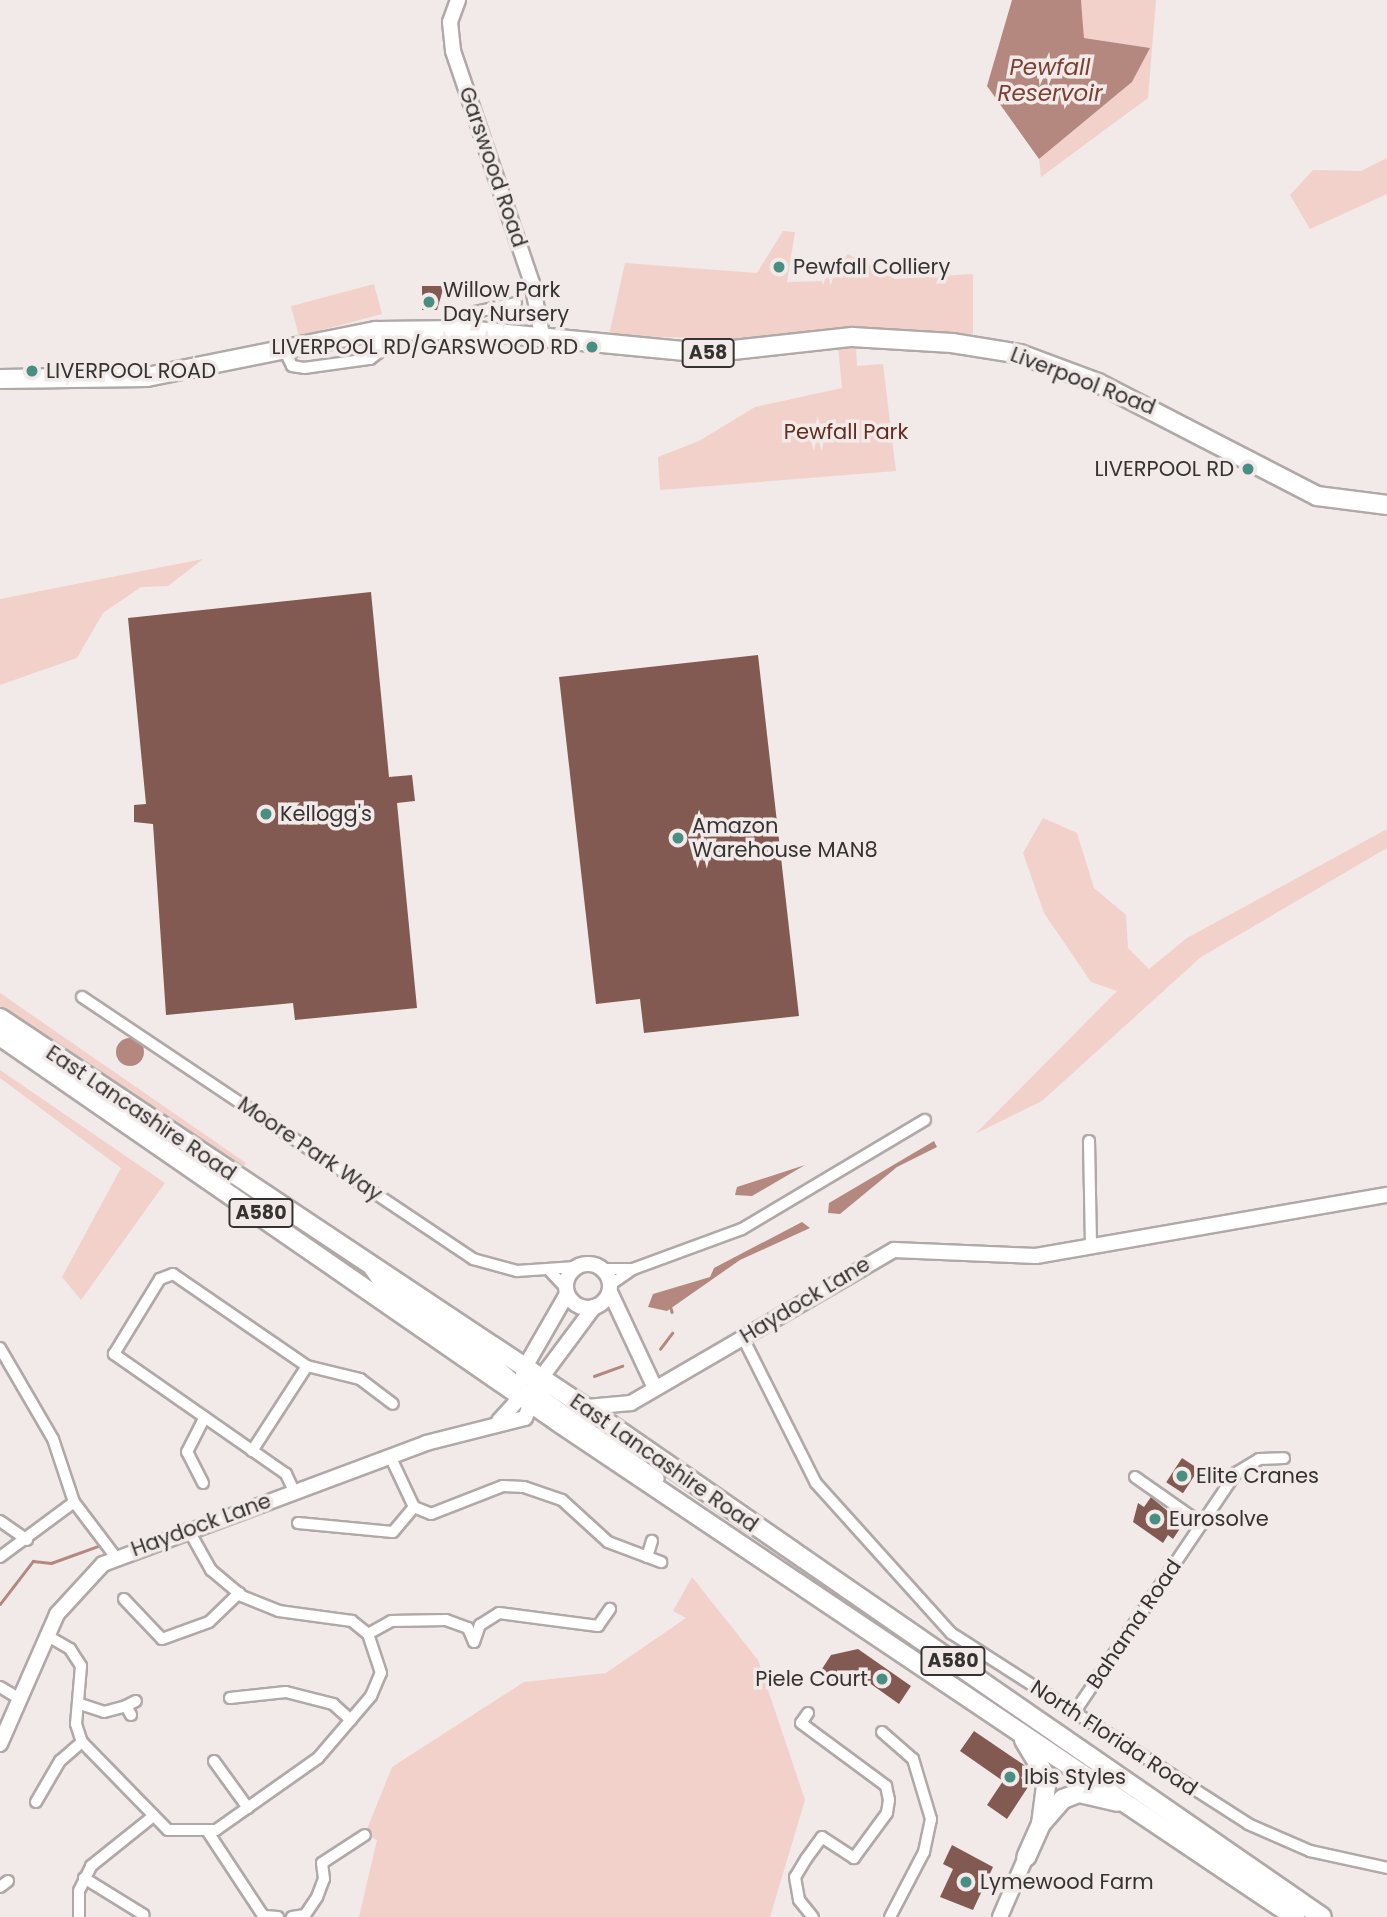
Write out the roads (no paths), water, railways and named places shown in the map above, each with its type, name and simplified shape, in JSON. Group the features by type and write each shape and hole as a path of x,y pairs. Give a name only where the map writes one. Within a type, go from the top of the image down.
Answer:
{"highway":[{"name":"Liverpool Road","path":"0,379 147,377 282,345 381,330 466,330 542,335 706,353 874,337 1004,350 1164,413 1305,492 1387,505"},
{"name":"East Lancashire Road","path":"0,1018 370,1267 525,1367 537,1392 722,1531 1198,1848 1295,1917"},
{"name":"East Lancashire Road","path":"0,1036 520,1390 537,1392 583,1406 624,1437 1322,1917"},
{"path":"989,1710 1043,1763 1047,1795 1041,1824 1026,1857"},
{"path":"1041,1824 1063,1798 1103,1794 1198,1848"}],"street":[{"name":"Garswood Road","path":"458,0 450,22 453,51 532,283 542,335"},
{"path":"466,330 471,313 512,304 504,295"},
{"path":"282,345 292,366 304,368 370,359 378,353 381,330"},
{"name":"Moore Park Way","path":"82,997 473,1259 500,1268 550,1271 576,1267"},
{"path":"537,1392 610,1288 633,1269 742,1229 925,1120"},
{"path":"1089,1142 1091,1246"},
{"name":"Haydock Lane","path":"583,1406 631,1403 894,1250 996,1258 1091,1246 1387,1195"},
{"path":"370,1267 383,1285 520,1390"},
{"path":"499,1421 520,1390 525,1367 567,1291 576,1267 633,1269"},
{"path":"602,1269 618,1319 655,1388"},
{"path":"550,1271 581,1307 597,1306 618,1319"},
{"path":"294,1491 286,1474 114,1354 160,1279 173,1274 307,1366 360,1379 393,1404"},
{"name":"North Florida Road","path":"743,1338 816,1483 951,1633 1248,1824 1310,1851 1387,1868"},
{"path":"2,1355 53,1439 74,1502 115,1556"},
{"path":"252,1451 307,1366"},
{"name":"Haydock Lane","path":"0,1744 46,1635 74,1592 115,1556 390,1456 499,1421 525,1418 537,1392"},
{"path":"624,1437 620,1419 631,1403"},
{"path":"203,1483 187,1452 205,1417"},
{"path":"390,1456 414,1507 431,1514 503,1486 524,1487 562,1500 597,1536 661,1562"},
{"name":"Bahama Road","path":"1074,1713 1202,1524 1244,1467 1284,1458"},
{"path":"1135,1477 1202,1524"},
{"path":"0,1557 27,1540 74,1502"},
{"path":"298,1523 393,1532 414,1507"},
{"path":"0,1521 27,1540"},
{"path":"46,1635 65,1645 81,1666 82,1742 116,1771 152,1818 168,1830 208,1832 248,1808 318,1758 351,1720 381,1673 368,1634 352,1621 279,1611 239,1593 211,1570 188,1529"},
{"path":"647,1557 652,1541"},
{"path":"124,1599 162,1639 209,1622 239,1593"},
{"path":"368,1634 391,1621 446,1620 468,1628 474,1642 480,1625 499,1613 598,1626 610,1609"},
{"path":"0,1687 20,1699"},
{"path":"230,1699 286,1692 333,1704 351,1720"},
{"path":"80,1704 104,1712 131,1707"},
{"path":"806,1915 795,1877 822,1837 854,1858 887,1813 889,1800 886,1786 801,1723 808,1713"},
{"path":"882,1732 917,1767 931,1819 924,1852 890,1917"},
{"path":"35,1803 60,1761 82,1742"},
{"path":"214,1761 248,1808"},
{"path":"79,1917 84,1878 95,1861 152,1818"},
{"path":"208,1832 264,1916 278,1917"},
{"path":"292,1917 304,1915 317,1897 324,1879 322,1863 365,1835"},
{"path":"999,1917 1026,1857"},
{"path":"84,1878 147,1914"}],"water":[{"name":"Pewfall Reservoir","path":"1012,0 1081,0 1084,38 1150,48 1132,82 1039,159 987,86"},
{"path":"130,1038 140,1042 144,1052 140,1062 130,1066 120,1062 116,1052 120,1042"},
{"path":"934,1141 937,1147 897,1167 840,1214 828,1213 829,1203"},
{"path":"805,1165 752,1196 735,1195 737,1187"},
{"path":"802,1222 810,1228 740,1260 667,1311 648,1307 653,1294 710,1277 714,1268"}],"waterway":[{"path":"671,1308 672,1312"},
{"path":"660,1349 672,1333"},
{"path":"594,1376 622,1366"},
{"path":"0,1604 33,1561 51,1563 98,1546"}],"place":[{"name":"Pewfall Colliery","path":"779,267"},
{"name":"Willow Park Day Nursery","path":"429,302"},
{"name":"LIVERPOOL RD/GARSWOOD RD","path":"592,347"},
{"name":"LIVERPOOL ROAD","path":"32,371"},
{"name":"LIVERPOOL RD","path":"1248,469"},
{"name":"Kellogg's","path":"266,814"},
{"name":"Amazon Warehouse MAN8","path":"678,838"},
{"name":"Elite Cranes","path":"1182,1476"},
{"name":"Eurosolve","path":"1155,1519"},
{"name":"Piele Court","path":"882,1679"},
{"name":"Ibis Styles","path":"1010,1777"},
{"name":"Lymewood Farm","path":"966,1882"}],"park label":[{"name":"Pewfall Park","path":"846,432"}]}
